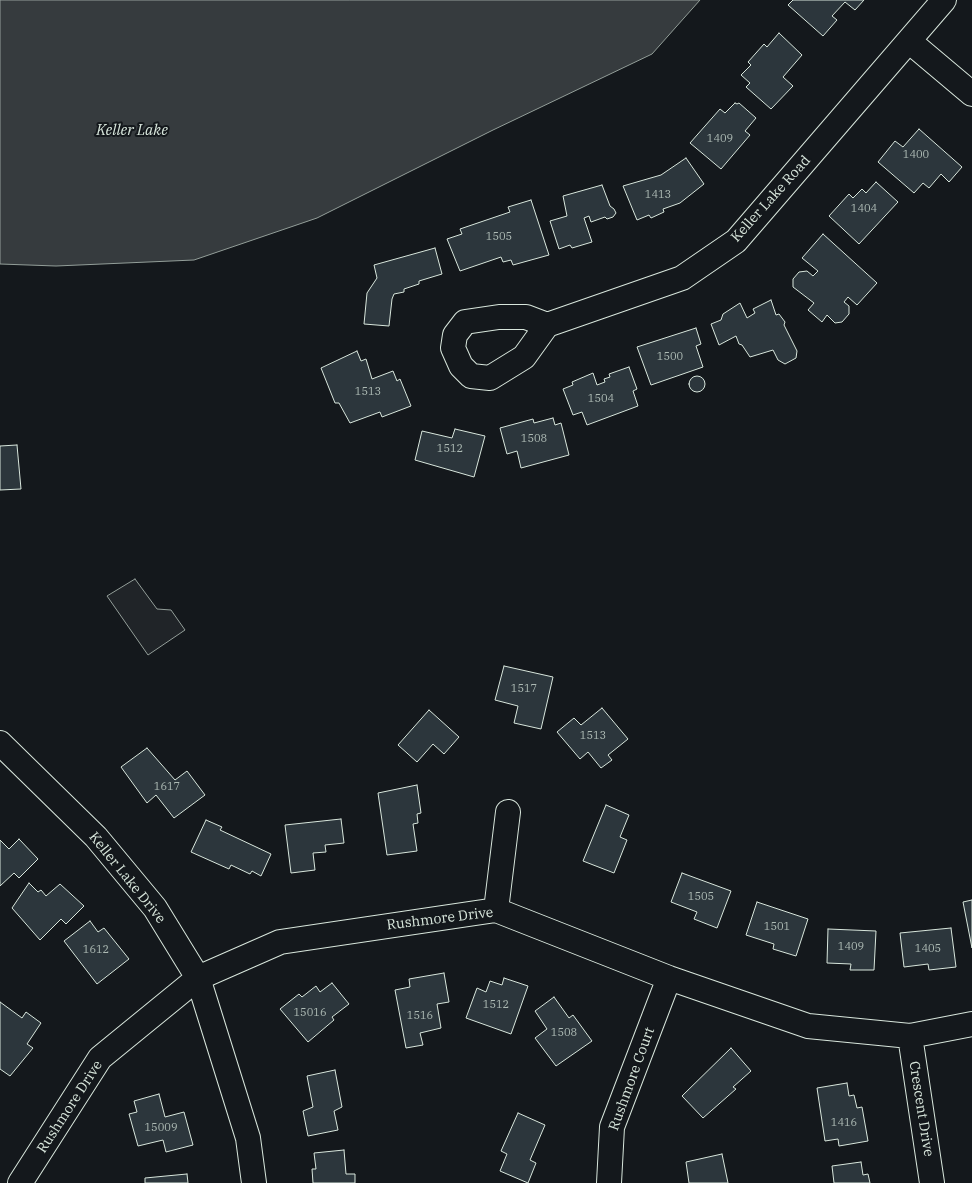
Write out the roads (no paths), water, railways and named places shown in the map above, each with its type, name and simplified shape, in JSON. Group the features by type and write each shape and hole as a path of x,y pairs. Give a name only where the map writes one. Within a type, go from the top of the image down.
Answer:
{"street":[{"name":"Keller Lake Road","path":"547,325 682,278 736,241 944,0"},
{"path":"909,41 972,94"},
{"name":"Keller Lake Drive","path":"0,743 96,837 155,908 198,978 248,1138 254,1183"},
{"path":"496,910 508,812"},
{"name":"Rushmore Drive","path":"20,1183 100,1058 198,978 280,942 496,910 669,978 808,1026 910,1036 972,1024"},
{"name":"Rushmore Court","path":"609,1183 612,1127 669,978"},
{"name":"Crescent Drive","path":"910,1036 932,1183"}],"water":[{"name":"Keller Lake","path":"0,0 700,0 652,54 493,130 317,218 194,260 56,266 0,264"}]}
